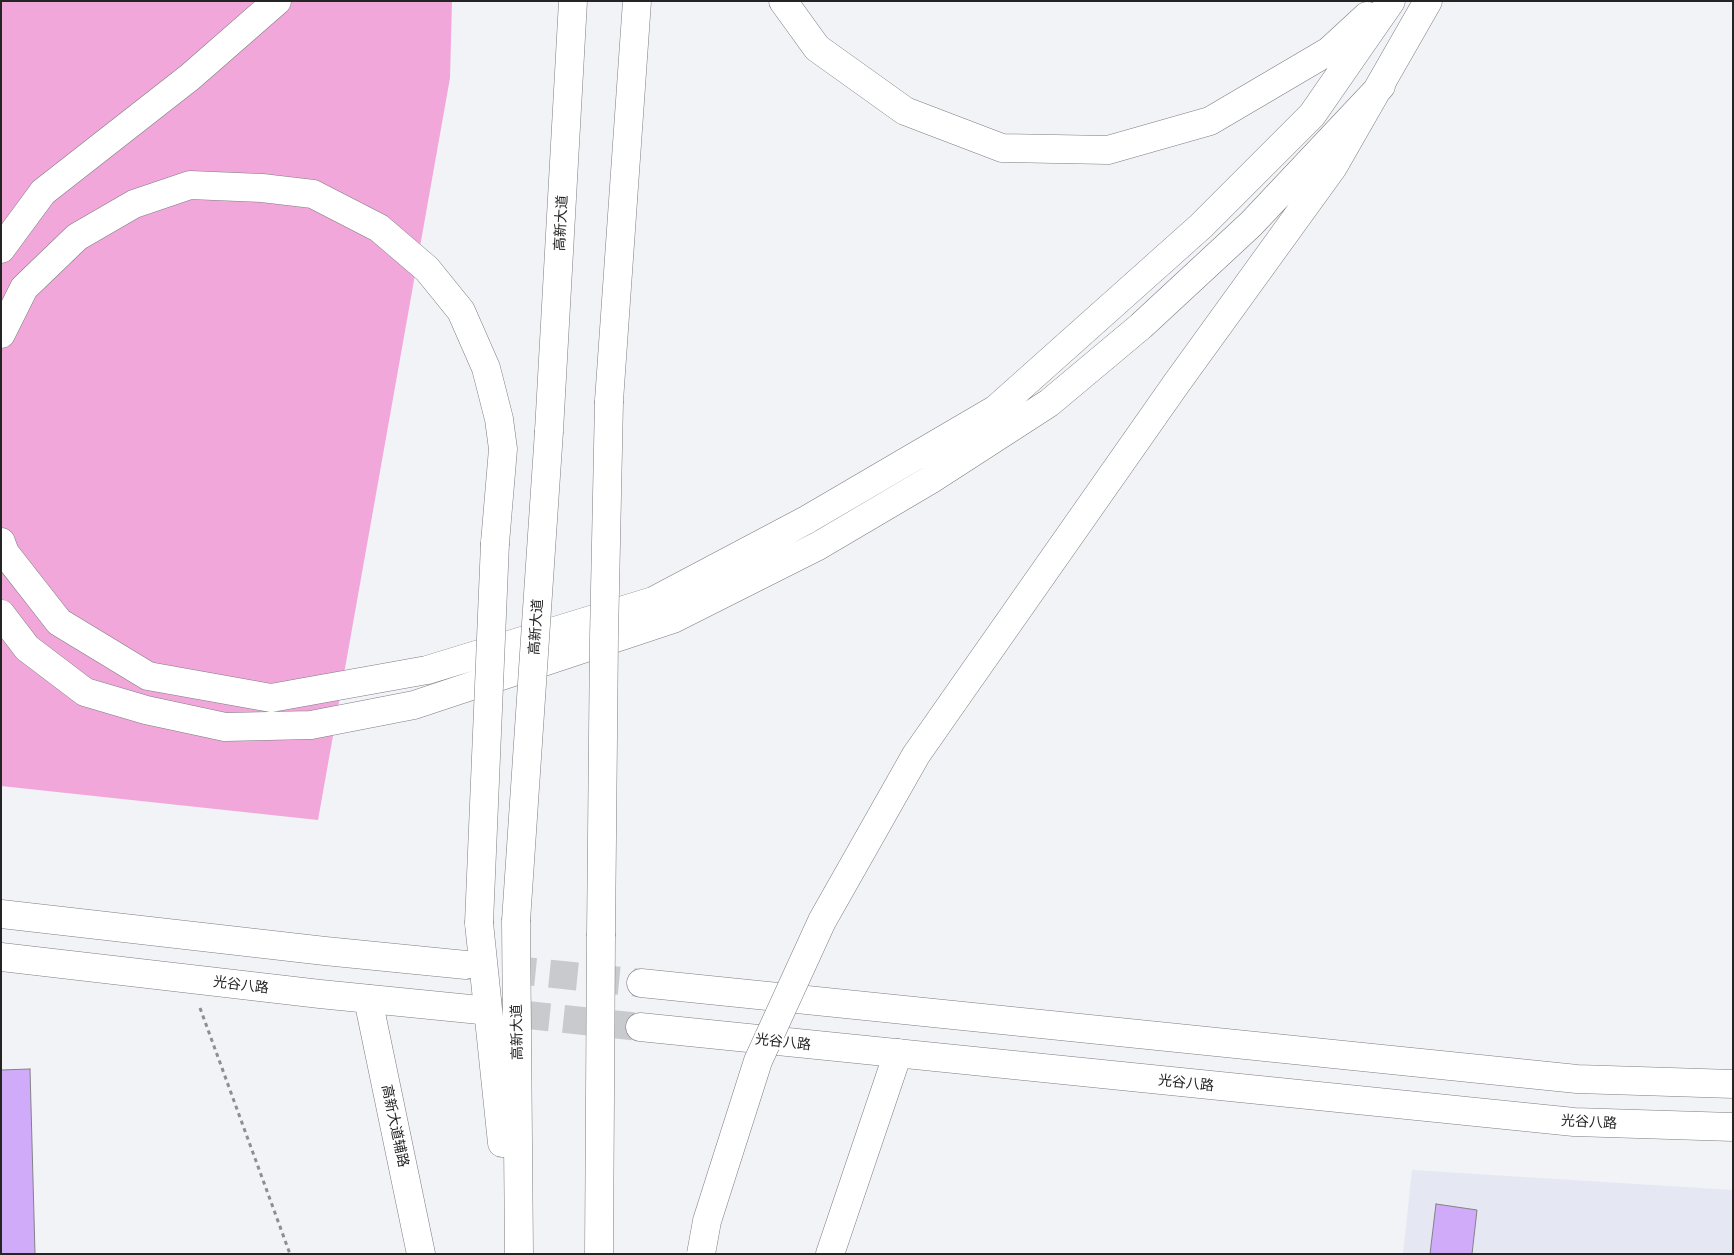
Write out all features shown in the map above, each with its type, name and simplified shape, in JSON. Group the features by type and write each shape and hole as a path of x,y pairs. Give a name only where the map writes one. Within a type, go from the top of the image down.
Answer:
{"main road":[{"path":"1,249 43,192 190,77 277,1"},
{"name":"高新大道","path":"519,1254 516,920 549,431 573,1"},
{"path":"600,1254 604,637 609,401 637,1"},
{"path":"783,1 817,48 905,111 1002,148 1108,150 1210,120 1329,51 1382,1"},
{"path":"1,542 5,553 59,622 148,676 271,698 427,670 653,600 808,519 996,409 1201,226 1312,115 1390,1"},
{"path":"700,1254 710,1212 758,1062 822,921 916,755 1176,384 1333,167 1428,1"},
{"path":"1,614 27,648 85,692 146,710 226,727 311,725 414,705 673,619 818,546 930,480 1049,403 1141,326 1251,224 1381,86"},
{"path":"1,334 24,288 77,237 134,204 190,185 262,188 313,194 379,228 426,269 461,311 486,368 499,419 503,449 495,543 479,923 514,1254"},
{"path":"1,914 466,965"},
{"name":"光谷八路","path":"1,957 480,1010"},
{"path":"641,983 1577,1079 1733,1084"},
{"name":"高新大道辅路","path":"368,999 421,1254"},
{"name":"光谷八路","path":"640,1027 1574,1122 1733,1127"},
{"path":"830,1254 898,1053"}],"path":[{"path":"190,979 290,1254"}],"shaded area":[{"path":"1,1 452,1 450,78 318,820 1,786"},
{"path":"1412,1170 1733,1190 1733,1254 1403,1254"}],"building":[{"path":"30,1069 35,1254 1,1254 1,1070"},
{"path":"1436,1204 1477,1210 1472,1254 1430,1254"}],"tunnel":[{"path":"466,965 641,983"},
{"path":"480,1010 640,1027"}]}
